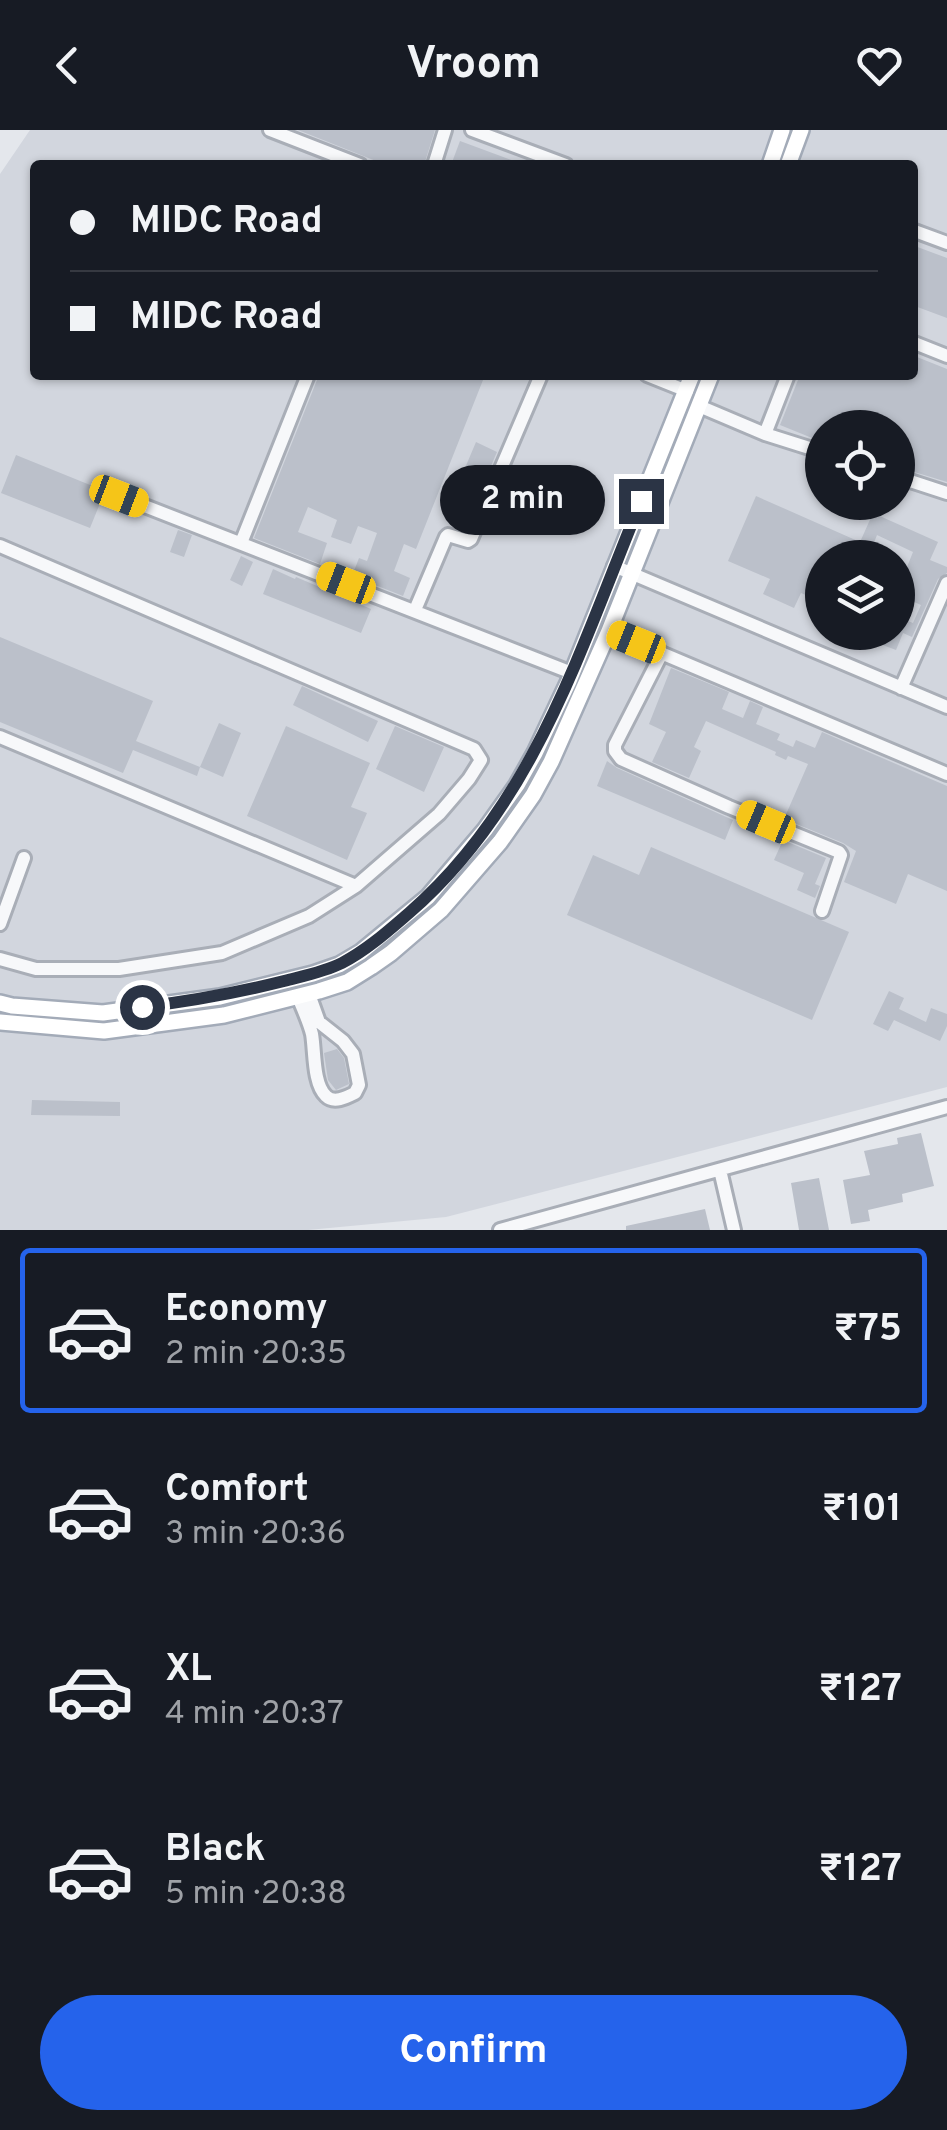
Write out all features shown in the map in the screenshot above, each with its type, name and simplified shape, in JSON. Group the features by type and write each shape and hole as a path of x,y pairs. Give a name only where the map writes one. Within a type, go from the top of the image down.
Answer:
{"main road":[{"path":"772,160 782,130"},
{"path":"790,160 801,130"},
{"path":"0,1022 104,1031 224,1015 304,995 348,982 391,953 441,910 500,842 551,762 609,631 708,380"},
{"path":"0,1003 104,1012 220,997 313,974 340,964 380,938 428,896 486,830 526,769 572,673 689,383"}],"street":[{"path":"270,130 347,160"},
{"path":"436,160 445,130"},
{"path":"472,130 553,160"},
{"path":"918,232 947,244"},
{"path":"918,344 947,356"},
{"path":"241,543 306,380"},
{"path":"416,610 446,537 472,539 538,380"},
{"path":"765,434 786,380"},
{"path":"699,406 805,447"},
{"path":"915,483 947,493"},
{"path":"119,496 572,673"},
{"path":"0,546 479,753 481,760 439,814 356,886 308,916 222,952 119,969 36,969 0,959"},
{"path":"614,566 947,707"},
{"path":"901,688 947,583"},
{"path":"609,631 947,774"},
{"path":"662,653 614,751 621,759 839,852 822,910"},
{"path":"0,737 356,886"},
{"path":"0,924 24,858"},
{"path":"304,995 319,1022 353,1054 359,1085 355,1093 334,1100 324,1094 304,995"},
{"path":"313,1042 320,1047 329,1046 337,1037"},
{"path":"500,1230 947,1107"},
{"path":"720,1170 734,1230"}],"shaded area":[{"path":"30,130 947,130 947,1087 446,1217 308,1230 0,1230 0,174"}],"building":[{"path":"298,130 435,130 426,160 373,160"},
{"path":"460,141 511,160 453,160"},
{"path":"918,247 947,258 947,318 918,307"},
{"path":"918,357 947,369 947,482 915,472 915,410 805,410 805,435 780,425 798,380 918,380"},
{"path":"317,380 483,380 416,549 404,544 394,571 410,578 403,596 352,576 359,558 367,561 377,533 358,526 351,544 331,537 337,520 308,507 298,532 327,543 320,564 254,538"},
{"path":"476,442 497,452 472,510 451,501"},
{"path":"16,455 105,491 90,528 1,493"},
{"path":"756,496 855,540 805,540 805,595 801,593 794,608 763,594 770,579 728,561"},
{"path":"870,520 889,520 938,542 930,560 947,567 947,573 938,579 915,630 921,605 915,602 915,540 888,540 877,535 875,540 861,540"},
{"path":"178,530 192,535 184,557 170,552"},
{"path":"241,556 253,562 242,586 230,580"},
{"path":"273,569 371,609 361,633 263,594"},
{"path":"0,637 153,701 136,741 200,767 197,776 133,750 123,773 0,722"},
{"path":"671,668 729,692 722,709 743,718 750,701 763,707 756,724 780,734 777,740 793,747 796,740 815,748 822,732 947,786 947,891 908,874 896,904 844,882 856,851 784,819 808,764 788,756 786,760 706,721 694,747 701,751 689,778 652,762 666,732 649,724"},
{"path":"302,686 378,721 368,742 293,705"},
{"path":"219,723 241,733 223,777 200,767"},
{"path":"286,726 370,763 351,807 367,813 347,860 247,816"},
{"path":"395,726 444,747 424,792 376,769"},
{"path":"607,761 733,820 725,840 597,786"},
{"path":"783,840 826,858 815,884 820,886 815,898 797,890 804,873 774,860"},
{"path":"651,847 849,932 812,1020 567,915 593,855 639,875"},
{"path":"889,991 904,998 899,1009 926,1022 931,1008 947,1014 947,1026 940,1041 894,1020 888,1031 873,1024"},
{"path":"337,1049 344,1058 349,1084 336,1090 328,1080 324,1053"},
{"path":"32,1100 120,1102 120,1116 31,1115"},
{"path":"921,1133 934,1186 902,1194 903,1202 868,1210 870,1221 851,1224 843,1180 870,1175 864,1151 898,1144 897,1138"},
{"path":"819,1178 829,1230 799,1230 791,1183"},
{"path":"705,1209 710,1230 626,1230 626,1226"}],"route":[{"path":"142,1007 220,997 340,964 380,938 428,896 486,830 535,753 569,681 641,501"}]}
